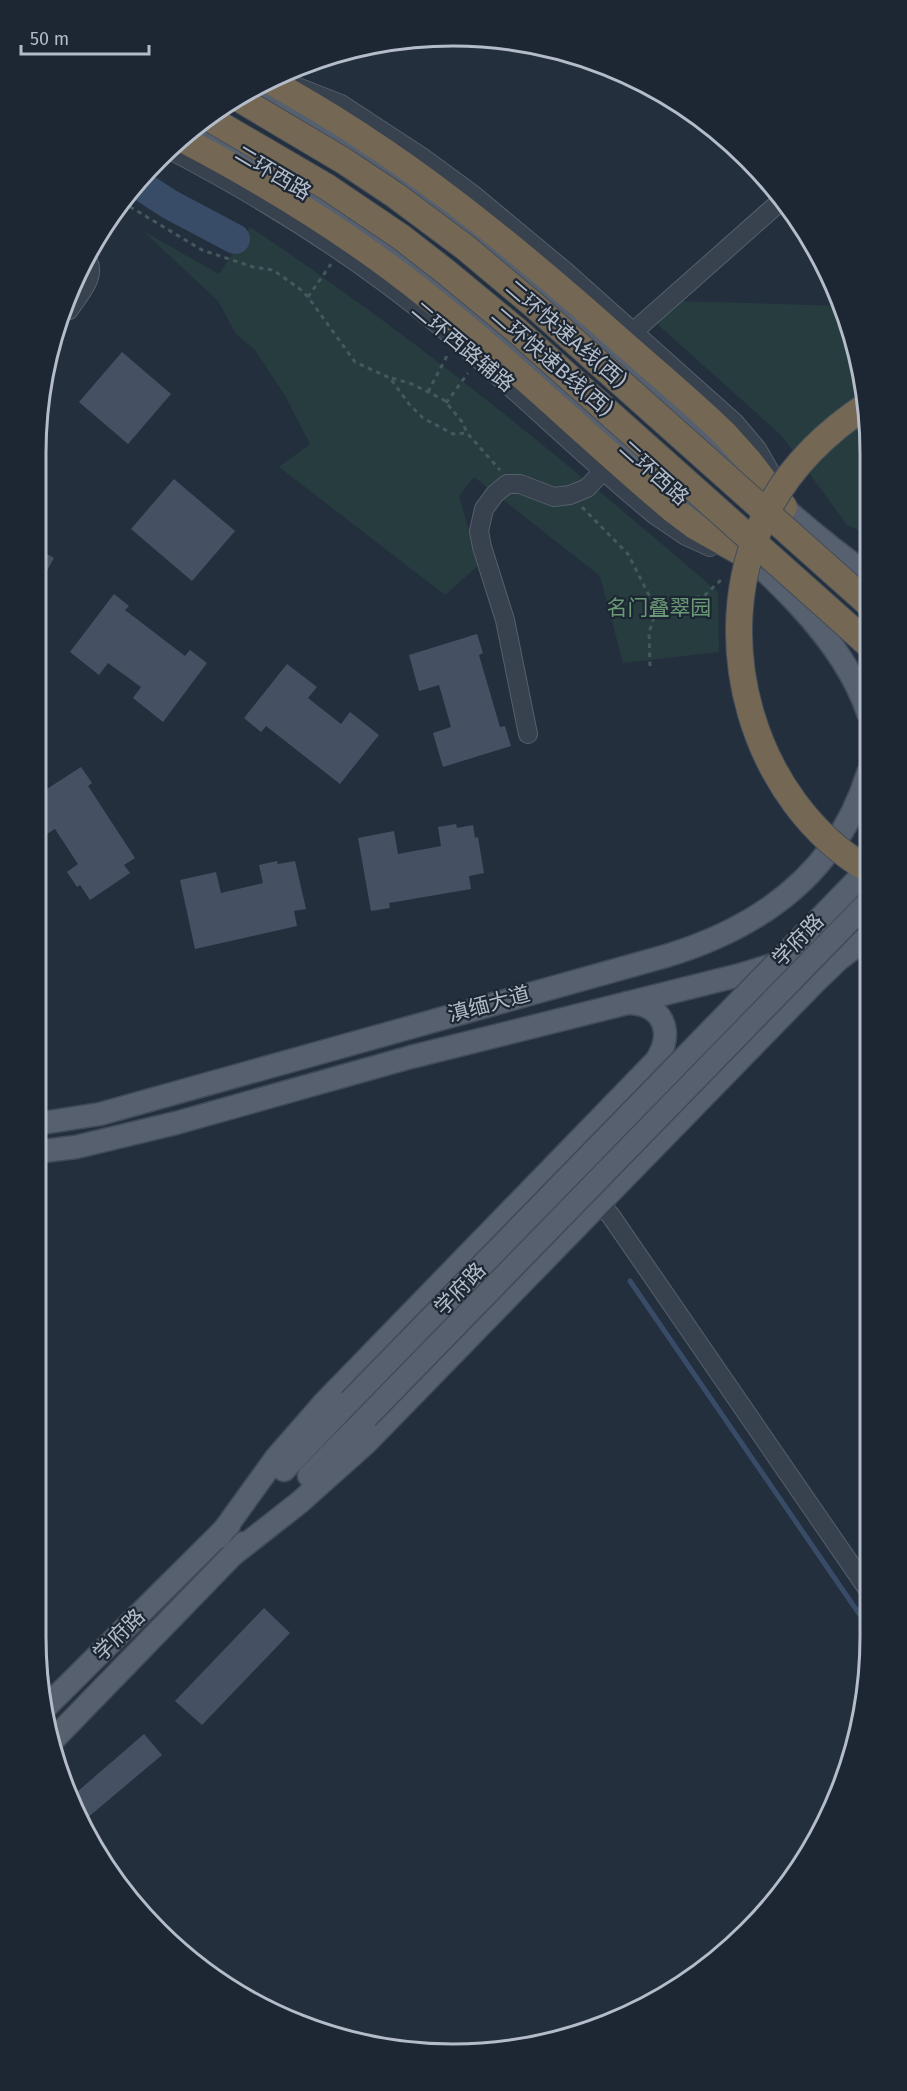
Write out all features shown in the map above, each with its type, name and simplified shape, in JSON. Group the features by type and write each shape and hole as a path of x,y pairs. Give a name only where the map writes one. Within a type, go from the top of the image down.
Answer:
{"highway":[{"path":"279,85 361,135 437,188 623,333 731,440 784,507"},
{"name":"二环快速A线(西)","path":"246,104 344,161 395,195 466,248 543,312 860,596"},
{"name":"二环快速B线(西)","path":"217,123 336,192 401,237 454,278 530,342 860,637"},
{"path":"190,144 311,213 382,262 494,352 672,509 704,532 744,554"},
{"path":"858,411 810,452 773,501 756,537 747,567 742,598 740,643 751,716 767,760 789,798 817,830 847,856 860,864"}],"main road":[{"path":"262,94 378,165 475,236 568,315 784,507 860,569"},
{"name":"二环西路","path":"203,133 310,194 368,233 504,340 790,597 825,637 850,672 860,695"},
{"path":"744,554 753,557 764,556 782,544 788,534 790,524 784,507"},
{"name":"滇缅大道","path":"46,1122 100,1114 666,956 714,940 736,930 774,906 812,872 841,834 860,796"},
{"name":"学府路","path":"52,1701 219,1537 860,878"},
{"name":"学府路","path":"58,1735 860,910"},
{"name":"滇缅大道","path":"46,1151 76,1147 166,1125 411,1057 786,962 860,934"},
{"name":"学府路","path":"235,1553 307,1496 366,1443 827,970 860,943"},
{"path":"219,1537 271,1464 324,1403 656,1060 663,1048 665,1035 661,1019 653,1011 637,1004 623,1004"},
{"path":"628,1090 638,1086 648,1086 666,1096 675,1114 672,1129"}],"street":[{"name":"二环西路辅路","path":"178,155 267,204 340,251 396,291 456,339 650,511 676,530 712,547 744,554"},
{"path":"623,333 776,205"},
{"path":"78,296 90,277 90,270"},
{"path":"528,734 505,620 482,547 479,531 484,509 495,494 507,484 520,484 555,497 570,495 587,488 604,470"},
{"path":"600,1203 612,1216 860,1578"}],"path":[{"path":"130,207 202,250 253,267 273,270 300,289 356,362 390,378 412,384 446,403 467,433 500,469 507,484"},
{"path":"308,297 340,251"},
{"path":"428,392 456,339"},
{"path":"446,403 479,360"},
{"path":"390,378 409,404 423,418 453,434 467,433"},
{"path":"570,495 628,554 652,601 654,616 649,633 650,666"},
{"path":"653,608 664,609 692,598 704,596 717,585 744,554"}],"green space":[{"name":"名门叠翠园","path":"250,227 372,312 490,402 718,592 719,652 623,663 600,576 474,477 459,496 479,565 445,595 279,467 310,444 284,394 255,350 236,334 218,301 143,231 219,274"},
{"path":"681,301 833,306 847,348 857,400 860,427 860,531 847,525 782,436 655,322"}],"building":[{"path":"122,352 171,394 128,444 79,402"},
{"path":"174,479 235,531 192,581 131,529"},
{"path":"46,554 54,558 46,572"},
{"path":"114,594 129,606 125,610 185,656 190,650 207,663 163,722 133,698 141,687 108,663 99,675 70,652"},
{"path":"477,634 483,653 479,655 500,727 505,726 511,746 443,767 433,733 451,727 439,685 419,691 409,655"},
{"path":"287,664 317,687 308,698 341,724 350,712 379,735 340,784 266,726 261,732 244,718"},
{"path":"81,767 92,783 88,786 135,858 124,865 130,873 90,900 67,872 78,864 55,829 46,834 46,790"},
{"path":"456,824 457,828 473,825 475,838 478,837 484,873 469,876 471,889 389,903 390,908 371,911 358,838 394,831 398,854 441,846 438,827"},
{"path":"277,861 278,864 295,861 306,909 294,911 297,926 195,949 180,880 216,872 221,893 263,883 259,865"},
{"path":"264,1608 290,1633 202,1725 175,1701"},
{"path":"144,1734 162,1755 88,1818 77,1792"}],"waterway":[{"path":"145,188 169,204 235,239"},
{"path":"630,1281 860,1615"}]}
